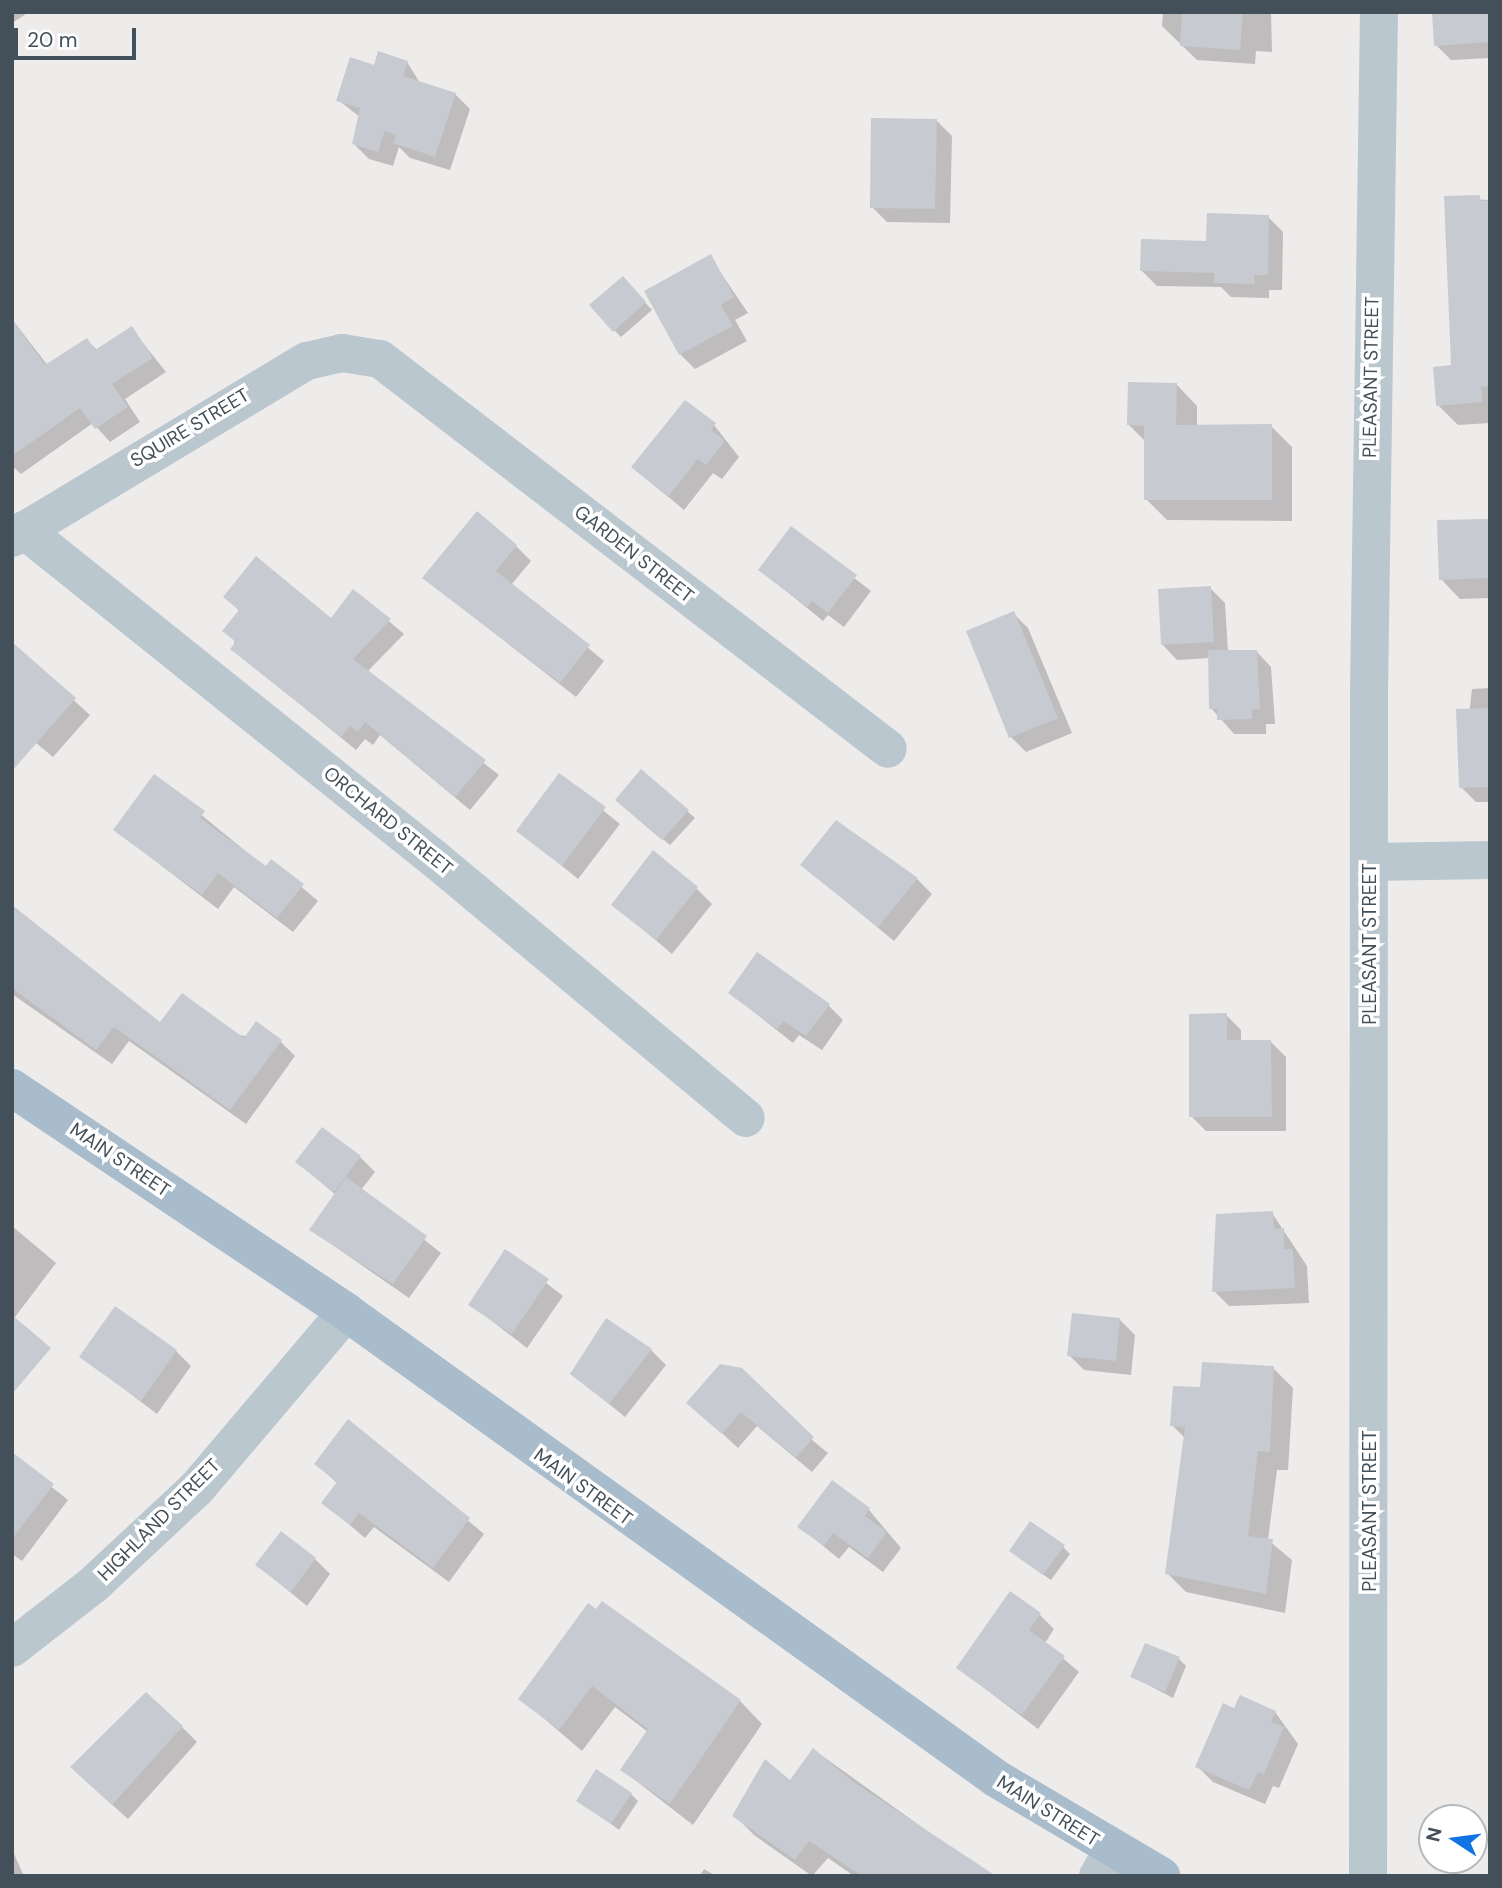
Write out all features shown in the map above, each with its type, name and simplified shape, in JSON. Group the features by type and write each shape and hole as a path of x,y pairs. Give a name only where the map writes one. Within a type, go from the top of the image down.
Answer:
{"main road":[{"name":"MAIN STREET","path":"12,1088 346,1312 873,1692 1105,1864 1161,1876"}],"street":[{"name":"PLEASANT STREET","path":"1368,1876 1370,862 1379,12"},
{"name":"SQUIRE STREET","path":"18,534 307,361 342,353 380,359"},
{"name":"GARDEN STREET","path":"380,359 888,749"},
{"name":"ORCHARD STREET","path":"18,534 436,860 746,1118"},
{"path":"1370,862 1490,860"},
{"name":"HIGHLAND STREET","path":"12,1648 93,1585 197,1488 346,1312"}],"building":[{"path":"1182,12 1243,12 1240,50 1180,46"},
{"path":"1432,12 1490,12 1490,42 1434,46"},
{"path":"378,51 408,61 403,76 456,93 435,157 393,143 396,135 385,131 378,152 352,144 360,108 336,101 350,57 374,65"},
{"path":"871,118 937,119 935,209 870,208"},
{"path":"1480,195 1480,201 1490,200 1490,386 1481,387 1483,402 1436,406 1433,367 1451,365 1444,196"},
{"path":"1207,213 1269,215 1268,275 1254,275 1255,284 1214,283 1214,273 1140,271 1141,239 1206,241"},
{"path":"711,254 734,297 721,305 733,326 679,355 644,291"},
{"path":"623,276 646,302 613,332 589,305"},
{"path":"12,319 45,365 87,338 95,350 132,326 153,358 112,384 128,407 95,429 80,408 12,456"},
{"path":"1128,382 1177,383 1176,425 1272,424 1272,500 1144,500 1144,426 1127,425"},
{"path":"685,400 716,423 711,430 725,441 706,465 698,459 668,497 631,467"},
{"path":"477,511 517,545 496,571 590,645 560,683 422,578"},
{"path":"1490,519 1490,578 1439,580 1437,520"},
{"path":"791,526 857,575 828,613 812,601 807,607 758,570"},
{"path":"256,556 331,618 353,589 391,619 353,659 486,760 455,797 365,722 358,732 350,726 341,737 230,649 236,642 222,631 239,610 223,597"},
{"path":"1211,586 1214,642 1161,645 1158,589"},
{"path":"1014,611 1058,718 1009,738 966,631"},
{"path":"12,642 76,698 12,771"},
{"path":"1208,650 1257,650 1260,709 1252,709 1252,719 1217,720 1217,709 1209,709"},
{"path":"1490,708 1490,787 1459,788 1456,709"},
{"path":"641,769 689,810 662,840 615,800"},
{"path":"559,773 606,807 562,866 516,831"},
{"path":"154,774 205,811 200,818 266,866 271,859 304,884 277,918 218,873 202,895 113,830"},
{"path":"836,820 918,878 878,927 800,865"},
{"path":"653,850 698,887 656,940 611,905"},
{"path":"12,905 160,1022 182,993 244,1038 256,1021 282,1040 230,1110 114,1027 96,1050 12,988"},
{"path":"757,952 830,1004 806,1036 784,1021 777,1029 728,993"},
{"path":"1227,1013 1227,1040 1271,1040 1272,1117 1189,1117 1189,1014"},
{"path":"322,1127 361,1156 334,1192 295,1162"},
{"path":"346,1177 427,1236 393,1284 309,1230"},
{"path":"1273,1211 1274,1229 1284,1228 1284,1249 1293,1249 1295,1288 1212,1292 1216,1214"},
{"path":"505,1249 549,1279 512,1334 468,1305"},
{"path":"115,1306 177,1350 141,1401 79,1357"},
{"path":"1072,1313 1120,1318 1116,1361 1067,1356"},
{"path":"12,1315 51,1348 12,1394"},
{"path":"606,1318 652,1349 609,1404 570,1374"},
{"path":"1202,1362 1274,1366 1270,1452 1258,1451 1248,1536 1273,1539 1266,1594 1165,1574 1185,1427 1170,1426 1173,1386 1200,1387"},
{"path":"720,1364 742,1368 814,1437 796,1458 741,1412 722,1434 686,1403"},
{"path":"348,1419 470,1518 433,1568 359,1513 350,1525 321,1503 337,1482 314,1464"},
{"path":"12,1452 54,1484 12,1539"},
{"path":"832,1480 870,1508 865,1516 887,1532 868,1558 833,1533 824,1546 797,1527"},
{"path":"1030,1521 1065,1545 1043,1575 1009,1551"},
{"path":"281,1531 316,1558 291,1592 255,1565"},
{"path":"1010,1591 1041,1613 1029,1630 1065,1656 1022,1715 956,1668"},
{"path":"602,1601 741,1700 670,1804 620,1770 648,1729 592,1686 559,1730 518,1699 588,1603 596,1609"},
{"path":"1145,1643 1180,1657 1165,1692 1130,1677"},
{"path":"146,1692 183,1726 112,1805 70,1767"},
{"path":"1240,1695 1276,1711 1271,1722 1284,1727 1264,1774 1258,1772 1249,1790 1195,1767 1223,1703 1234,1708"},
{"path":"813,1748 852,1781 996,1876 862,1876 809,1841 795,1860 732,1816 765,1759 790,1780"},
{"path":"596,1769 632,1793 611,1824 576,1801"}]}
